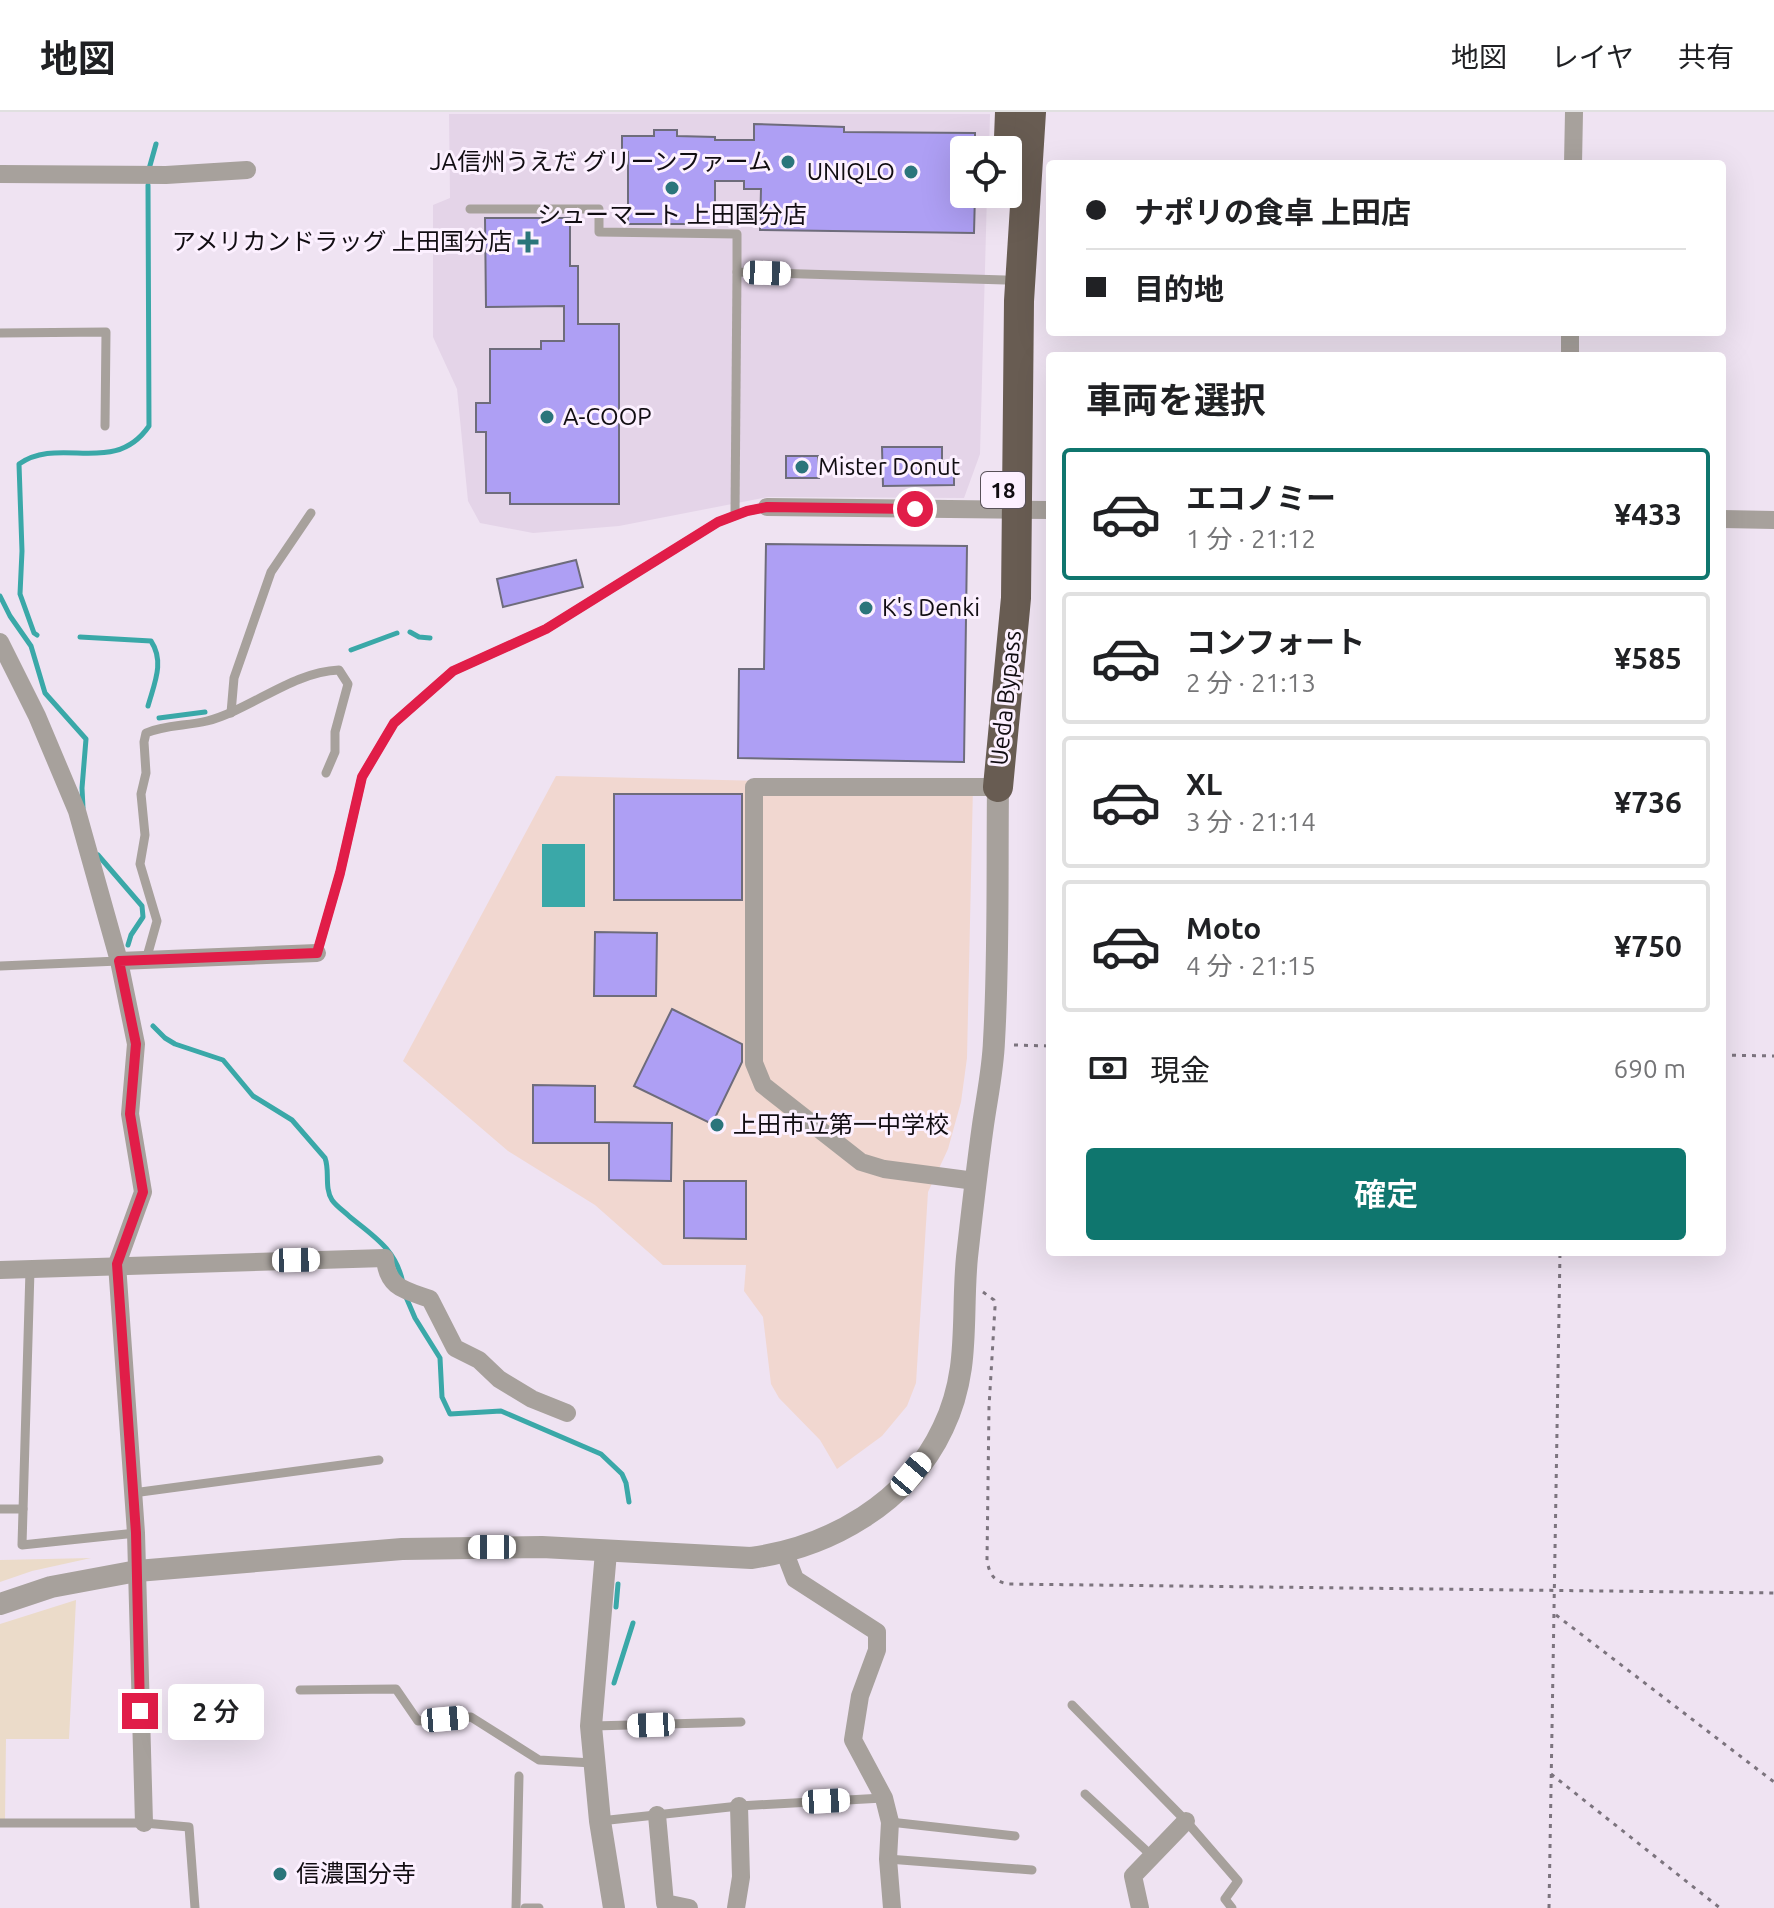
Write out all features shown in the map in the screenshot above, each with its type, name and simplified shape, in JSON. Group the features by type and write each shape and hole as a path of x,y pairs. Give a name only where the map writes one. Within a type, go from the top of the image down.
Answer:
{"highway":[{"path":"1009,136 1010,112"},
{"name":"Ueda Bypass","path":"998,787 1004,594 1031,112"},
{"name":"Ueda Bypass","path":"1008,208 1005,280 1010,510"}],"street":[{"path":"1573,160 1574,112"},
{"path":"0,174 166,175 247,170"},
{"path":"767,507 1046,510"},
{"path":"1726,519 1774,520"},
{"path":"0,642 37,716 77,811 119,961 136,1044 130,1114 143,1192 117,1264 136,1533 144,1823"},
{"path":"0,1604 51,1587 137,1571 432,1547 542,1547 751,1558 785,1553 825,1539 874,1511 900,1487 943,1430 957,1394 964,1360 965,1283 994,1044 998,787 754,787 754,1063 763,1085 861,1162 884,1169 975,1181"},
{"path":"119,961 317,953"},
{"path":"0,1270 385,1258 386,1274 398,1287 430,1299 455,1348 479,1360 499,1379 532,1399 567,1413"},
{"path":"606,1552 591,1726 600,1821 614,1908"},
{"path":"785,1553 795,1579 877,1632 877,1650 860,1696 853,1740 884,1798 890,1822 888,1859 892,1908"},
{"path":"736,1908 741,1877 739,1806"},
{"path":"657,1815 665,1903 689,1908"},
{"path":"1140,1908 1133,1876 1186,1821"}],"lane":[{"path":"470,209 599,209 599,232 737,234 735,515"},
{"path":"737,272 1005,280"},
{"path":"0,333 106,332 105,426"},
{"path":"317,953 362,777 394,723 453,671 546,629 651,562 735,515 767,507"},
{"path":"231,713 234,678 271,572 311,513"},
{"path":"146,960 157,921 140,864 145,835 141,794 146,773 145,735 149,731 231,713 308,676 341,671 348,684 347,692 335,732 335,752 326,773"},
{"path":"0,966 119,961"},
{"path":"30,1270 22,1545 136,1533"},
{"path":"133,1493 379,1460"},
{"path":"0,1509 23,1509"},
{"path":"300,1690 396,1689 418,1721 471,1717 539,1760 593,1763"},
{"path":"1072,1705 1186,1821 1238,1881 1225,1899 1232,1908"},
{"path":"591,1726 741,1722"},
{"path":"516,1908 519,1776"},
{"path":"1085,1794 1152,1856"},
{"path":"600,1821 739,1806 884,1798"},
{"path":"890,1822 1015,1836"},
{"path":"0,1823 144,1823 189,1827 195,1908"},
{"path":"888,1859 1032,1870"},
{"path":"525,1908 539,1908"}],"path":[{"path":"994,1044 1046,1046"},
{"path":"1726,1055 1774,1056"},
{"path":"1549,1908 1560,1256"},
{"path":"965,1283 994,1300 995,1307 989,1407 987,1561 991,1576 997,1581 1007,1584 1774,1593"},
{"path":"1556,1615 1774,1782"},
{"path":"1551,1774 1720,1908"}],"shaded area":[{"path":"449,114 990,114 989,136 950,136 950,208 987,208 980,454 964,498 768,497 619,526 533,533 480,523 468,501 457,389 433,337 433,205 450,198"},
{"name":"上田市立第一中学校","path":"556,776 973,786 967,1058 961,1102 948,1149 928,1192 916,1383 907,1406 882,1436 837,1469 820,1440 779,1398 771,1384 763,1317 744,1291 746,1265 663,1265 595,1205 508,1151 403,1061"},
{"path":"91,1558 32,1571 0,1582 0,1560"},
{"path":"76,1600 69,1739 6,1739 5,1820 0,1820 0,1624"}],"water":[{"path":"542,844 585,844 585,907 542,907"}],"building":[{"path":"754,124 844,127 844,132 975,133 975,136 950,136 950,208 975,208 974,233 760,230 761,189 744,189 744,181 715,181 715,224 628,224 628,152 622,152 622,136 654,136 654,130 677,130 677,136 754,140"},
{"name":"A-COOP","path":"485,218 570,218 570,266 578,266 578,324 619,324 619,504 510,504 510,493 486,493 486,432 476,432 476,403 490,403 490,349 541,349 541,341 564,341 564,306 486,307"},
{"path":"882,447 942,447 942,462 954,462 954,485 883,486"},
{"name":"Mister Donut","path":"786,456 818,456 819,478 786,478"},
{"name":"K's Denki","path":"766,544 967,546 964,762 738,758 739,669 764,669"},
{"path":"576,560 583,587 503,607 497,579"},
{"path":"614,794 742,794 742,900 614,900"},
{"path":"595,932 657,933 656,996 594,996"},
{"path":"672,1009 742,1044 742,1062 712,1124 634,1086"},
{"path":"533,1085 595,1086 595,1122 672,1123 671,1181 609,1180 609,1143 533,1143"},
{"path":"684,1181 746,1181 746,1239 684,1238"}],"waterway":[{"path":"149,169 156,144"},
{"path":"37,635 20,594 19,464 35,456 52,453 103,453 120,449 135,441 149,426 148,185"},
{"path":"0,596 31,646 45,693 86,739 83,808"},
{"path":"410,632 430,638"},
{"path":"351,650 397,633"},
{"path":"80,637 151,641 158,665 148,706"},
{"path":"159,718 205,712"},
{"path":"98,855 142,906 143,917 128,945"},
{"path":"153,1026 175,1044 223,1060 253,1096 292,1120 325,1158 332,1200 390,1253 403,1283"},
{"path":"406,1297 440,1358 442,1397 450,1414 501,1411 601,1454 622,1474 629,1502"},
{"path":"616,1607 618,1584"},
{"path":"614,1683 633,1623"}],"place":[{"name":"JA信州うえだ グリーンファーム","path":"788,162"},
{"name":"UNIQLO","path":"911,172"},
{"name":"シューマート 上田国分店","path":"672,188"},
{"name":"アメリカンドラッグ 上田国分店","path":"528,242"},
{"name":"A-COOP","path":"547,417"},
{"name":"Mister Donut","path":"802,467"},
{"name":"K's Denki","path":"866,608"},
{"name":"上田市立第一中学校","path":"717,1125"},
{"name":"信濃国分寺","path":"280,1874"}],"route":[{"path":"140,1711 136,1533 117,1264 143,1192 130,1114 136,1044 119,961 317,953 340,873 362,777 394,723 453,671 546,629 718,522 747,511 767,507 915,509"}]}
